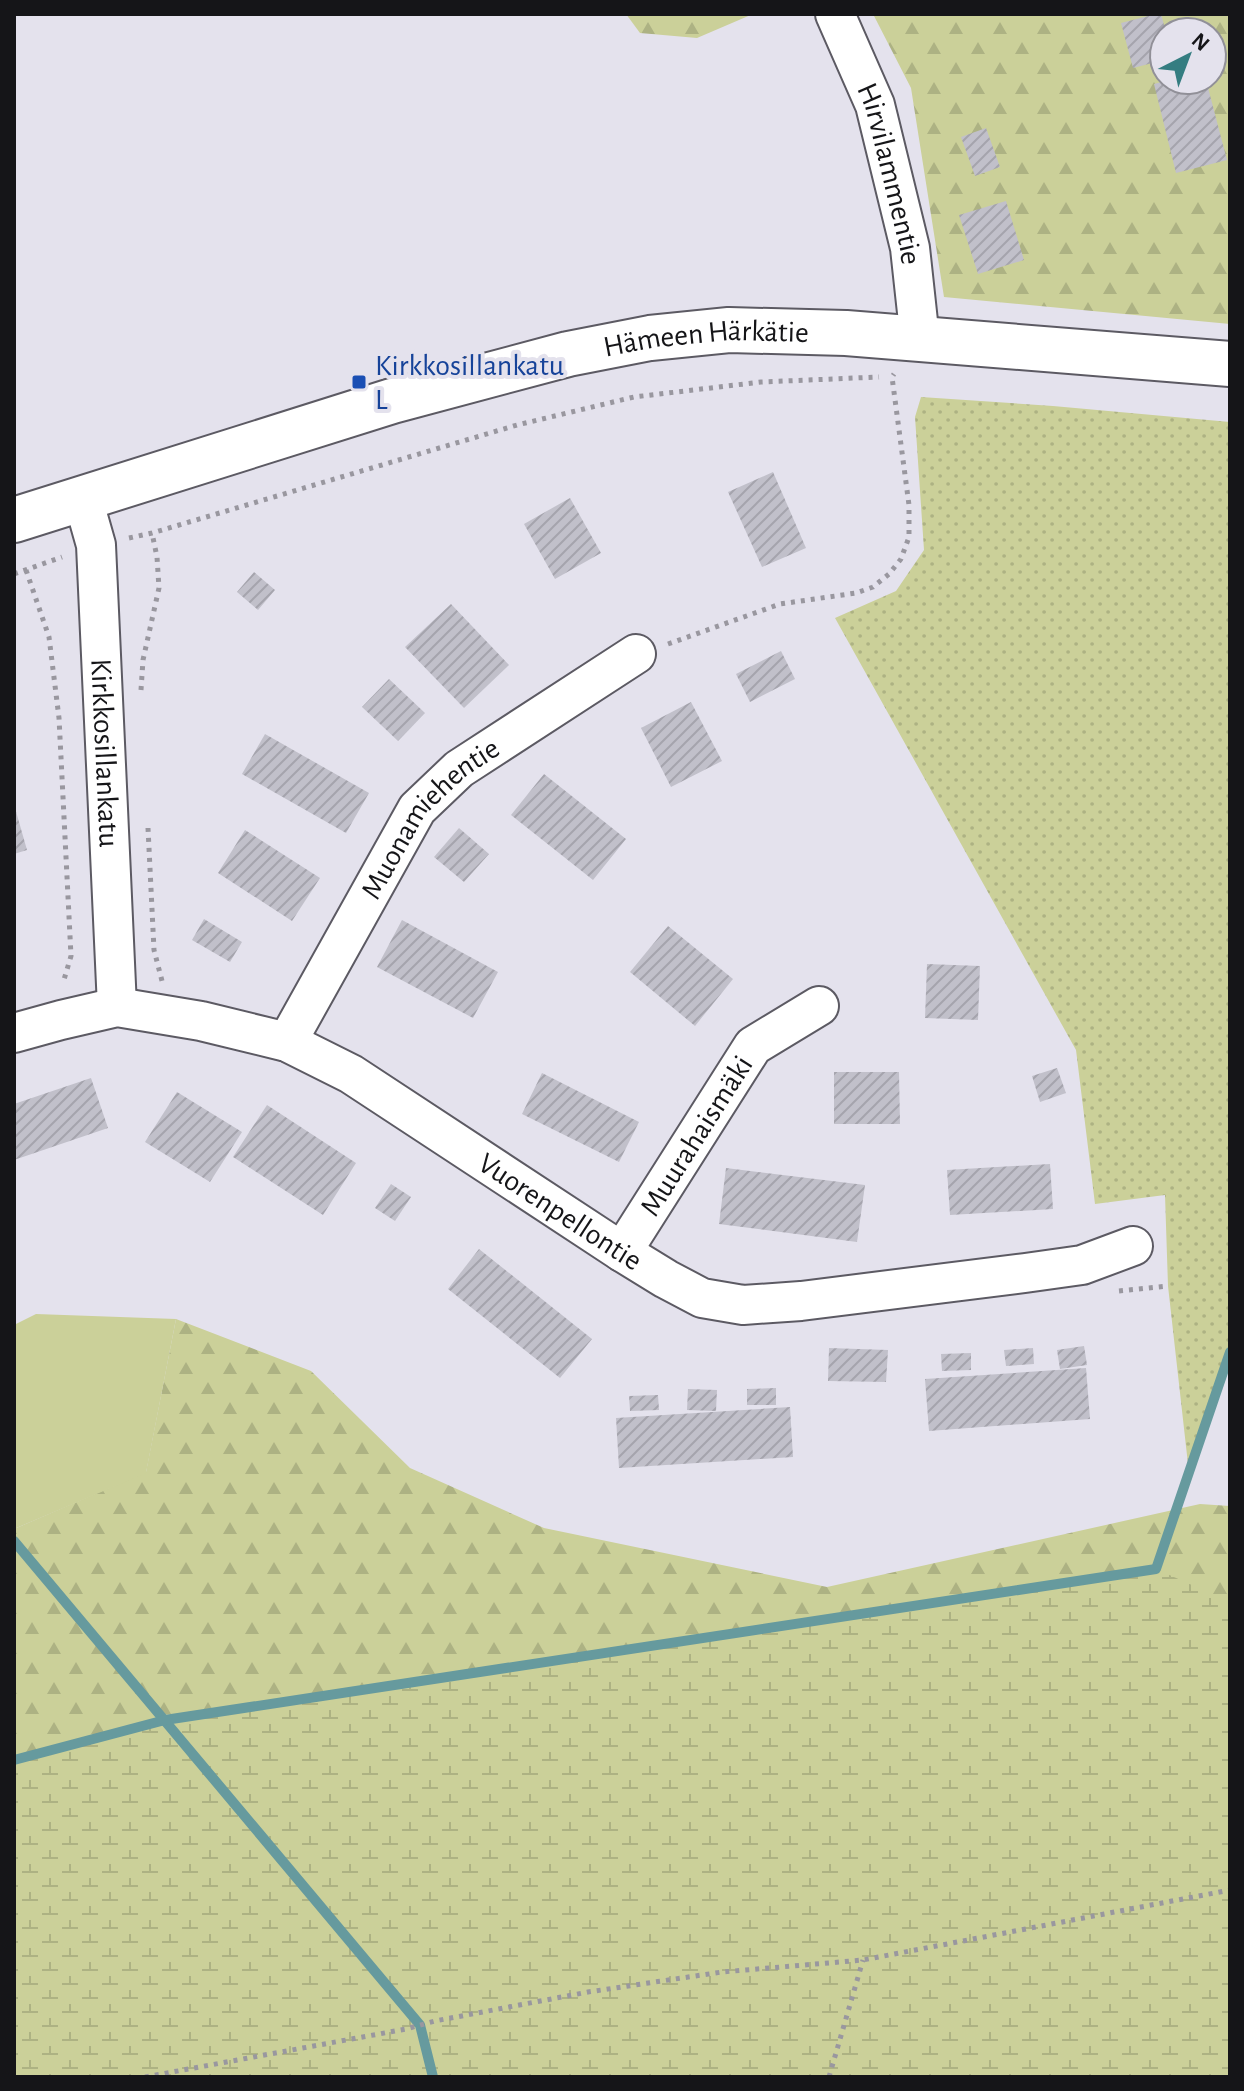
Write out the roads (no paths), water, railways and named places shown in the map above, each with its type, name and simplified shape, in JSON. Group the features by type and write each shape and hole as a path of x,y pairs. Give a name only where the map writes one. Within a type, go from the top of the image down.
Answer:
{"main road":[{"name":"Hämeen Härkätie","path":"14,520 392,401 568,354 650,338 729,330 846,333 1230,364"}],"street":[{"name":"Hirvilammentie","path":"835,14 875,105 910,248 920,340"},
{"name":"Kirkkosillankatu","path":"83,499 96,545 117,1007"},
{"name":"Muonamiehentie","path":"287,1042 417,809 459,769 636,654"},
{"name":"Muurahaismäki","path":"622,1252 753,1046 819,1006"},
{"name":"Vuorenpellontie","path":"14,1033 117,1007 201,1021 287,1042 351,1074 622,1252 702,1298 743,1305 801,1301 1082,1265 1133,1246"}],"waterway":[{"path":"14,1760 165,1720 1156,1569 1230,1352"},
{"path":"14,1541 420,2025 433,2077"}],"place":[{"name":"Kirkkosillankatu L","path":"359,382"}]}
